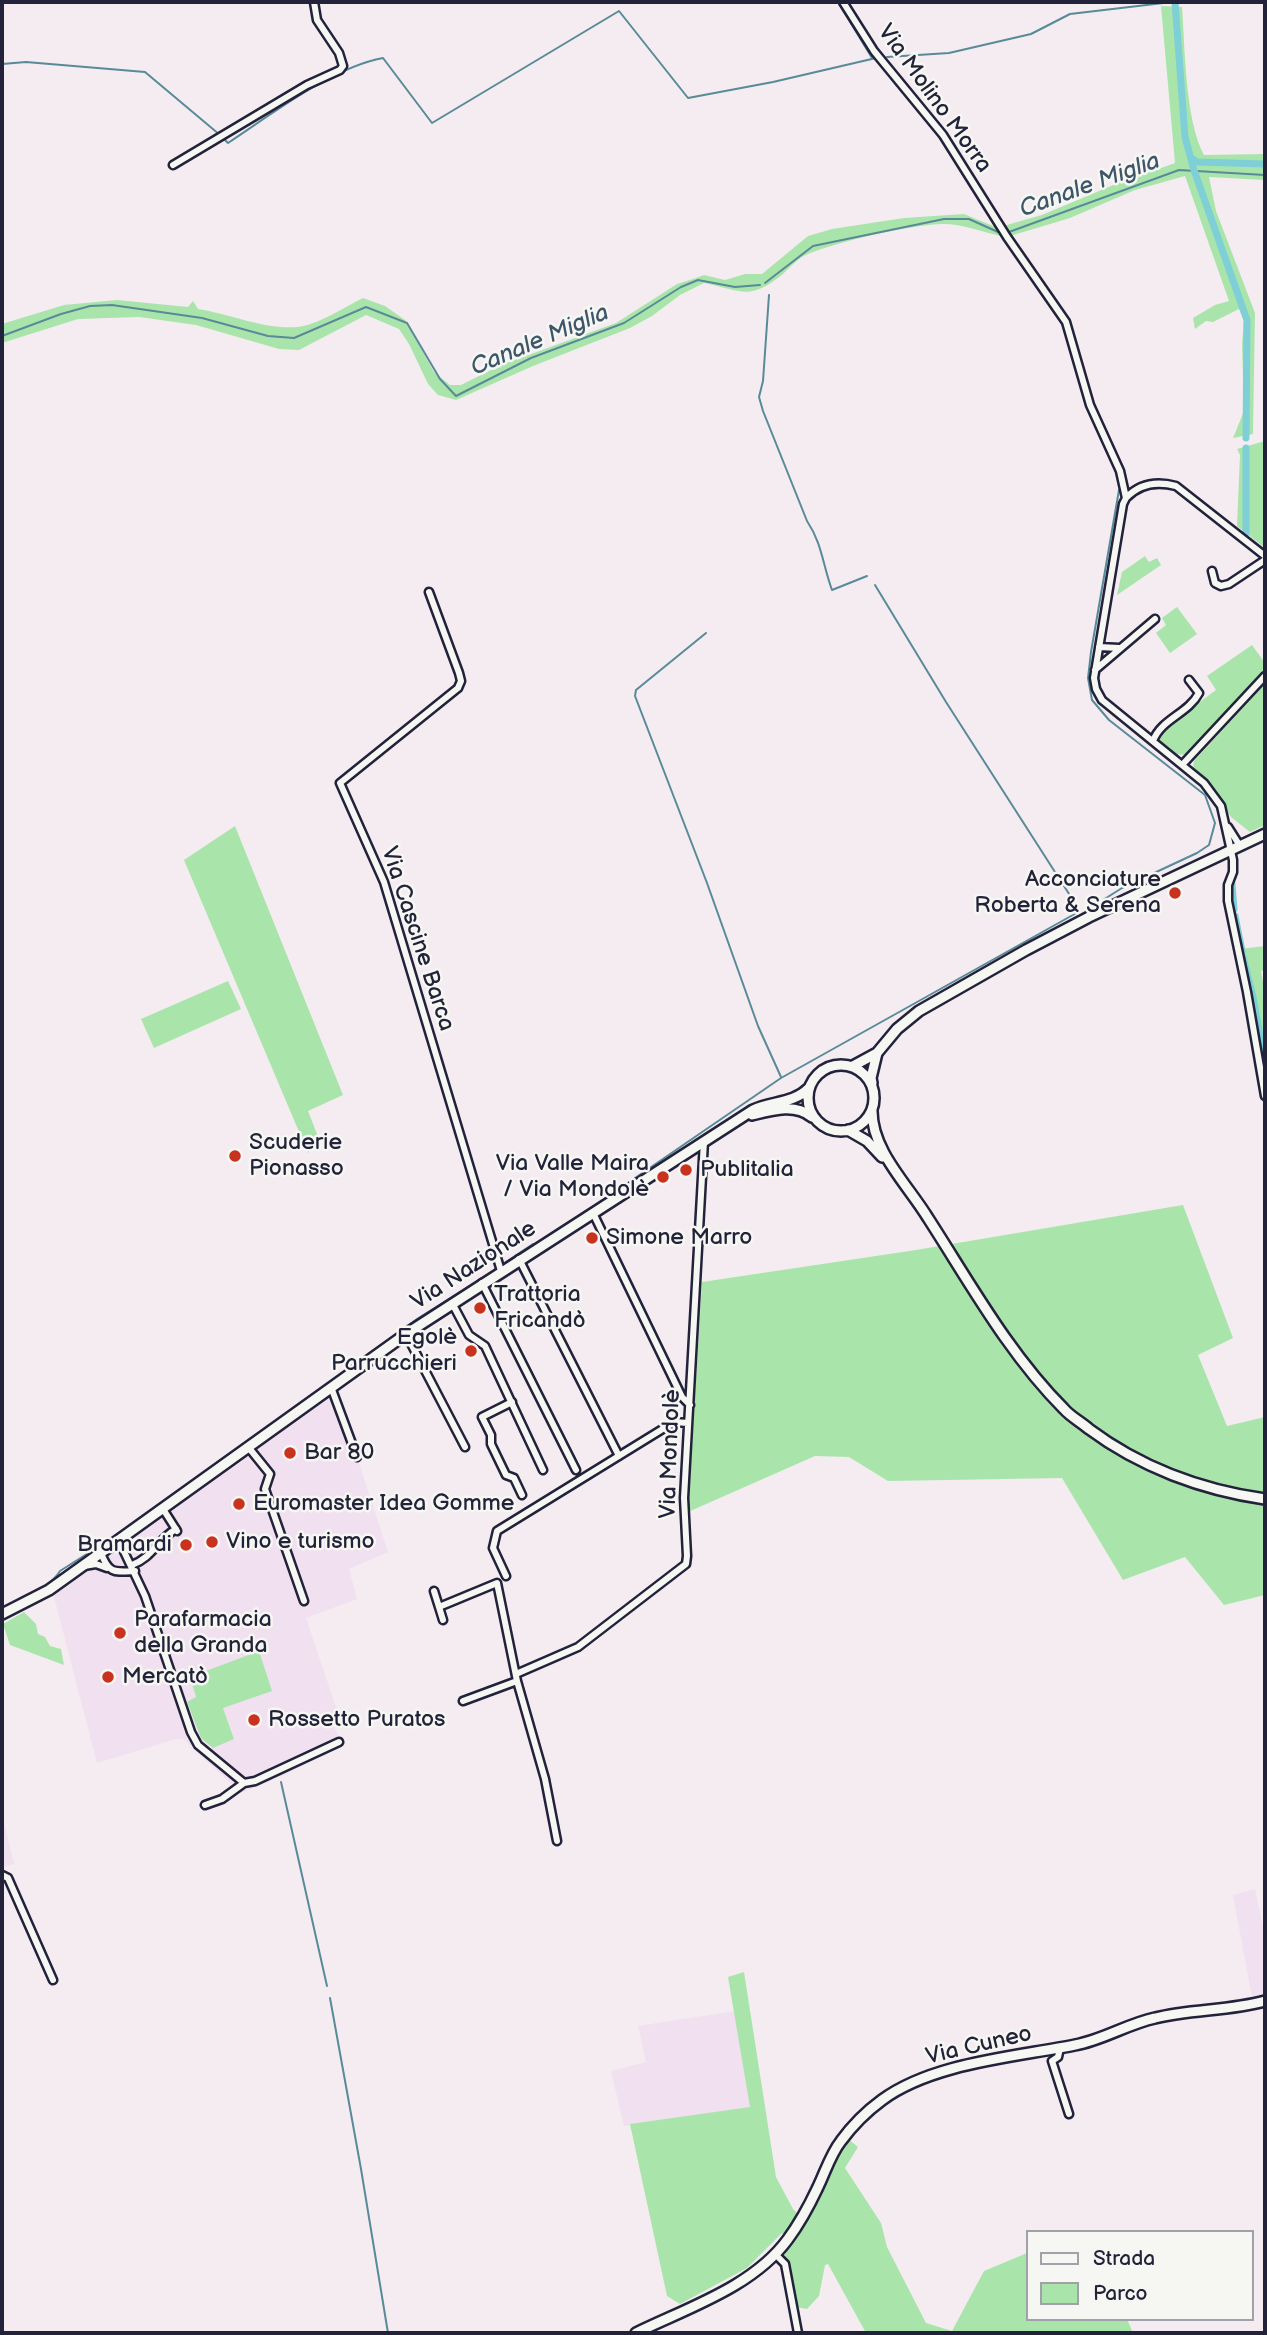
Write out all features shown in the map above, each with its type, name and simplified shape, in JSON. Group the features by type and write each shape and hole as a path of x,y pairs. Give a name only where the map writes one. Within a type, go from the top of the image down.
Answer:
{"main road":[{"path":"853,1066 877,1053 908,1019 926,1007 1074,924 1265,834"},
{"path":"877,1053 871,1078 875,1096 872,1124 881,1146 1018,1355 1065,1410 1133,1459 1182,1478 1263,1499"},
{"path":"744,1117 763,1105 800,1097 814,1078 832,1066 853,1066 862,1071 874,1088"},
{"path":"809,1088 810,1109 822,1125"},
{"path":"744,1117 782,1109 796,1109 805,1111 822,1125 839,1131 848,1130 866,1120 872,1111"},
{"name":"Via Nazionale","path":"2,1614 49,1590 452,1303 744,1117"},
{"path":"848,1130 867,1141 900,1177"},
{"name":"Via Cuneo","path":"636,2333 745,2279 775,2253 788,2240 801,2218 841,2141 865,2114 883,2099 922,2078 950,2069 1104,2038 1153,2018 1265,2001"}],"street":[{"path":"173,165 307,85 340,70 343,66 339,53 317,20 314,2"},
{"name":"Via Molino Morra","path":"846,3 874,51 943,135 1006,237 1066,322 1090,405 1120,471 1126,498 1095,670 1096,690 1102,700 1204,783 1221,806 1226,826 1236,836 1235,848"},
{"path":"1126,498 1148,485 1163,483 1176,486 1265,558 1229,584 1221,586 1215,583 1212,571"},
{"name":"Via Cascine Barca","path":"429,592 459,673 461,681 458,688 340,783 384,882 501,1271"},
{"path":"1095,670 1154,620"},
{"path":"1099,647 1119,648"},
{"path":"1182,765 1265,677"},
{"path":"1153,741 1162,726 1194,702 1199,694 1189,680"},
{"path":"1235,848 1228,901 1265,1096"},
{"name":"Via Mondolè","path":"463,1701 517,1678 578,1647 686,1564 684,1498 707,1139"},
{"path":"593,1213 682,1398 690,1405"},
{"path":"519,1259 619,1456"},
{"path":"482,1283 576,1470"},
{"path":"452,1303 469,1335 485,1346 543,1470"},
{"path":"406,1334 465,1447"},
{"path":"331,1387 357,1457"},
{"path":"512,1402 482,1417 506,1475 514,1478 522,1495"},
{"path":"506,1576 493,1548 497,1531 674,1422 688,1423"},
{"path":"249,1448 270,1474 265,1489 304,1601"},
{"path":"82,1567 96,1564 112,1571 134,1568 145,1560 162,1538 177,1531 163,1509"},
{"path":"119,1541 134,1568 191,1732 198,1745 244,1783"},
{"path":"101,1553 107,1568"},
{"path":"439,1607 496,1583 517,1678 545,1779 557,1841"},
{"path":"434,1591 443,1620"},
{"path":"205,1805 222,1799 244,1783 264,1777 339,1742"},
{"path":"2,1875 8,1878 53,1980"},
{"path":"1052,2061 1058,2057 1060,2048"},
{"path":"1042,2052 1046,2059 1052,2061"},
{"path":"1052,2061 1069,2114"},
{"path":"775,2253 785,2264 798,2333"}],"shaded area":[{"path":"336,1393 388,1552 349,1569 357,1599 306,1618 339,1716 332,1719 341,1745 286,1774 241,1793 183,1739 97,1763 53,1593","holes":["259,1652 223,1708 234,1738 196,1697 190,1677"]},
{"path":"2,1814 14,1864 2,1867"},
{"path":"1255,1889 1265,1937 1265,1994 1252,1997 1233,1895"},
{"path":"735,2011 751,2107 624,2126 611,2071 646,2062 638,2026"}],"green space":[{"path":"1161,6 1182,7 1189,103 1204,155 1265,154 1265,180 1209,177 1216,211 1255,313 1253,434 1233,438 1244,411 1244,320 1239,309 1213,322 1206,321 1195,329 1193,318 1215,305 1229,301 1185,176 1135,190 1070,218 1010,236 1003,226 1042,215 1175,163"},
{"path":"964,214 998,228 1001,236 950,224 912,227 856,239 808,254 772,282 754,291 737,291 704,283 680,295 652,316 630,328 456,400 438,395 428,384 399,329 366,315 299,350 279,349 196,325 139,317 78,319 2,343 2,324 64,305 117,300 188,307 193,301 198,309 260,324 297,327 330,316 363,298 385,306 405,320 434,372 450,385 461,385 501,365 616,323 677,284 704,275 725,280 745,274 762,274 808,236 832,229 904,218"},
{"path":"1265,441 1265,548 1237,526 1240,455 1237,449"},
{"path":"1145,556 1149,562 1157,558 1161,565 1117,595 1122,572"},
{"path":"1177,607 1197,634 1170,653 1156,633 1166,625 1162,618"},
{"path":"1252,645 1265,663 1265,669 1186,755 1175,754 1157,740 1159,732 1216,690 1207,676"},
{"path":"1265,684 1265,825 1250,832 1231,817 1214,789 1193,768 1194,761"},
{"path":"235,826 343,1095 308,1111 319,1139 308,1153 184,860"},
{"path":"1265,946 1265,970 1261,971 1265,993 1265,1080 1240,949"},
{"path":"228,981 241,1009 154,1048 141,1019"},
{"path":"1183,1205 1233,1338 1198,1355 1227,1426 1265,1417 1265,1595 1224,1605 1185,1557 1123,1580 1062,1478 888,1481 849,1457 815,1456 688,1512 702,1282 916,1250"},
{"path":"24,1612 36,1624 38,1634 45,1637 50,1646 61,1649 64,1665 10,1645 3,1624"},
{"path":"259,1651 272,1691 223,1708 234,1739 213,1748 201,1738 187,1702 196,1697 190,1677"},
{"path":"744,1972 776,2177 793,2209 805,2221 848,2139 858,2147 845,2168 881,2223 887,2247 926,2323 952,2331 984,2271 1026,2253 1026,2321 1128,2321 1133,2333 866,2333 828,2264 825,2265 819,2296 807,2309 796,2307 792,2278 784,2254 790,2245 782,2233 747,2268 680,2304 667,2296 630,2124 750,2107 728,1977"}],"waterway":[{"path":"838,2 872,58"},
{"path":"887,57 949,53 1031,34 1070,14 1172,2"},
{"path":"1175,2 1185,137 1247,320 1246,438"},
{"path":"224,139 228,143 324,81 364,63 383,58 432,123 619,11 688,98 876,58"},
{"path":"2,64 26,62 145,72 220,135"},
{"path":"1191,158 1197,162 1265,164"},
{"name":"Canale Miglia","path":"1009,232 1179,170 1265,175"},
{"name":"Canale Miglia","path":"765,283 813,246 944,219 969,219 998,232"},
{"name":"Canale Miglia","path":"2,336 61,314 90,306 112,305 202,318 268,336 294,338 366,307 407,323 440,379 456,396 531,358 624,323 681,287 698,280 735,287 760,285"},
{"path":"769,295 763,381 759,397 763,411 816,538 832,590 867,576"},
{"path":"1246,448 1246,533"},
{"path":"1095,905 1122,888 1209,845 1215,823 1205,795 1109,720 1092,700 1088,678 1091,652 1119,490"},
{"path":"600,1202 781,1078 1080,911 946,702 875,585"},
{"path":"706,633 636,690 635,696 707,883 758,1026 781,1077"},
{"path":"1232,884 1234,909"},
{"path":"1235,916 1242,951"},
{"path":"1243,957 1265,1063"},
{"path":"503,1264 533,1244"},
{"path":"342,1374 417,1319 492,1272"},
{"path":"15,1603 46,1585 60,1571 126,1529"},
{"path":"281,1782 327,1986"},
{"path":"330,1998 388,2333"}],"place":[{"name":"Acconciature Roberta & Serena","path":"1175,893"},
{"name":"Scuderie Pionasso","path":"235,1156"},
{"name":"Publitalia","path":"686,1170"},
{"name":"Via Valle Maira / Via Mondolè","path":"663,1177"},
{"name":"Simone Marro","path":"592,1238"},
{"name":"Trattoria Fricandò","path":"480,1308"},
{"name":"Egolè Parrucchieri","path":"471,1351"},
{"name":"Bar 80","path":"290,1453"},
{"name":"Euromaster Idea Gomme","path":"239,1504"},
{"name":"Vino e turismo","path":"212,1542"},
{"name":"Bramardi","path":"186,1545"},
{"name":"Parafarmacia della Granda","path":"120,1633"},
{"name":"Mercatò","path":"108,1677"},
{"name":"Rossetto Puratos","path":"254,1720"}]}
